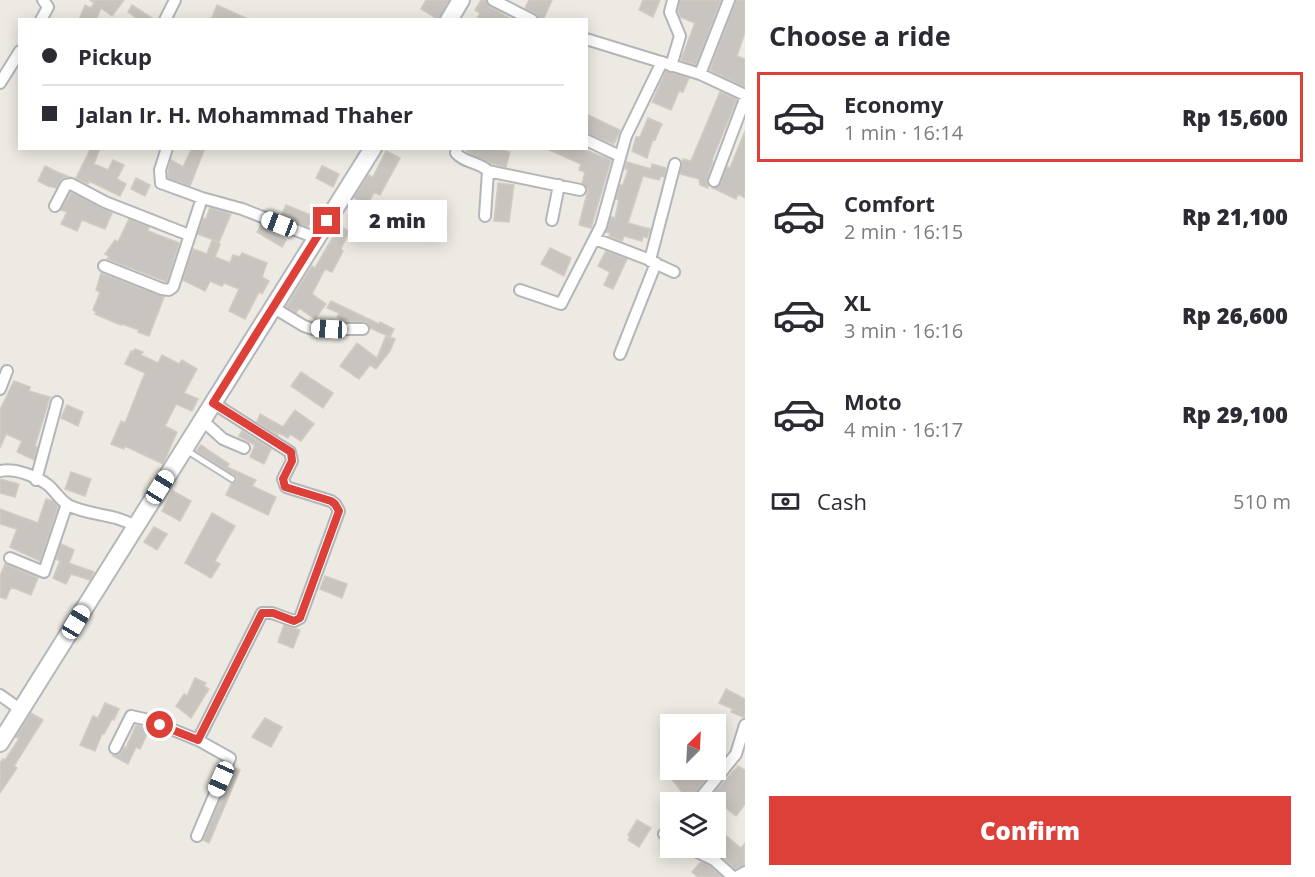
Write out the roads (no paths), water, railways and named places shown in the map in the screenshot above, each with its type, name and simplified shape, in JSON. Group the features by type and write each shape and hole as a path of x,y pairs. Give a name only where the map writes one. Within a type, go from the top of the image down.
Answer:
{"main road":[{"path":"450,18 461,0"},
{"path":"0,743 372,150"}],"street":[{"path":"41,18 48,8 43,0"},
{"path":"166,18 175,0"},
{"path":"493,0 528,18"},
{"path":"520,290 561,304 602,226 626,136 680,36 670,12 674,0"},
{"path":"700,74 729,0"},
{"path":"588,40 700,74 745,97 714,181"},
{"path":"0,83 18,54"},
{"path":"588,141 620,156"},
{"path":"165,150 160,170 161,183 242,209 316,238"},
{"path":"457,150 460,158 484,167 488,171 580,190"},
{"path":"620,354 653,262 675,164"},
{"path":"485,216 488,171"},
{"path":"55,206 66,185 71,184 105,202 189,235"},
{"path":"552,219 559,185"},
{"path":"104,266 169,290 177,278 202,198"},
{"path":"595,239 674,272"},
{"path":"274,308 304,326 363,329"},
{"path":"0,389 7,371"},
{"path":"36,480 57,402"},
{"path":"198,740 262,613 273,613 294,621 300,618 339,511 331,501 285,487 283,479 292,461 291,452 213,403"},
{"path":"202,420 224,439 244,447"},
{"path":"0,471 15,470 47,485 67,504 110,515 135,526"},
{"path":"5,557 44,572 67,504"},
{"path":"0,695 21,710"},
{"path":"115,748 131,716 149,720 228,755 230,760 196,836"},
{"path":"706,792 740,757 745,725"},
{"path":"710,858 734,877 745,872"}],"lane":[{"path":"184,449 232,479"}]}
